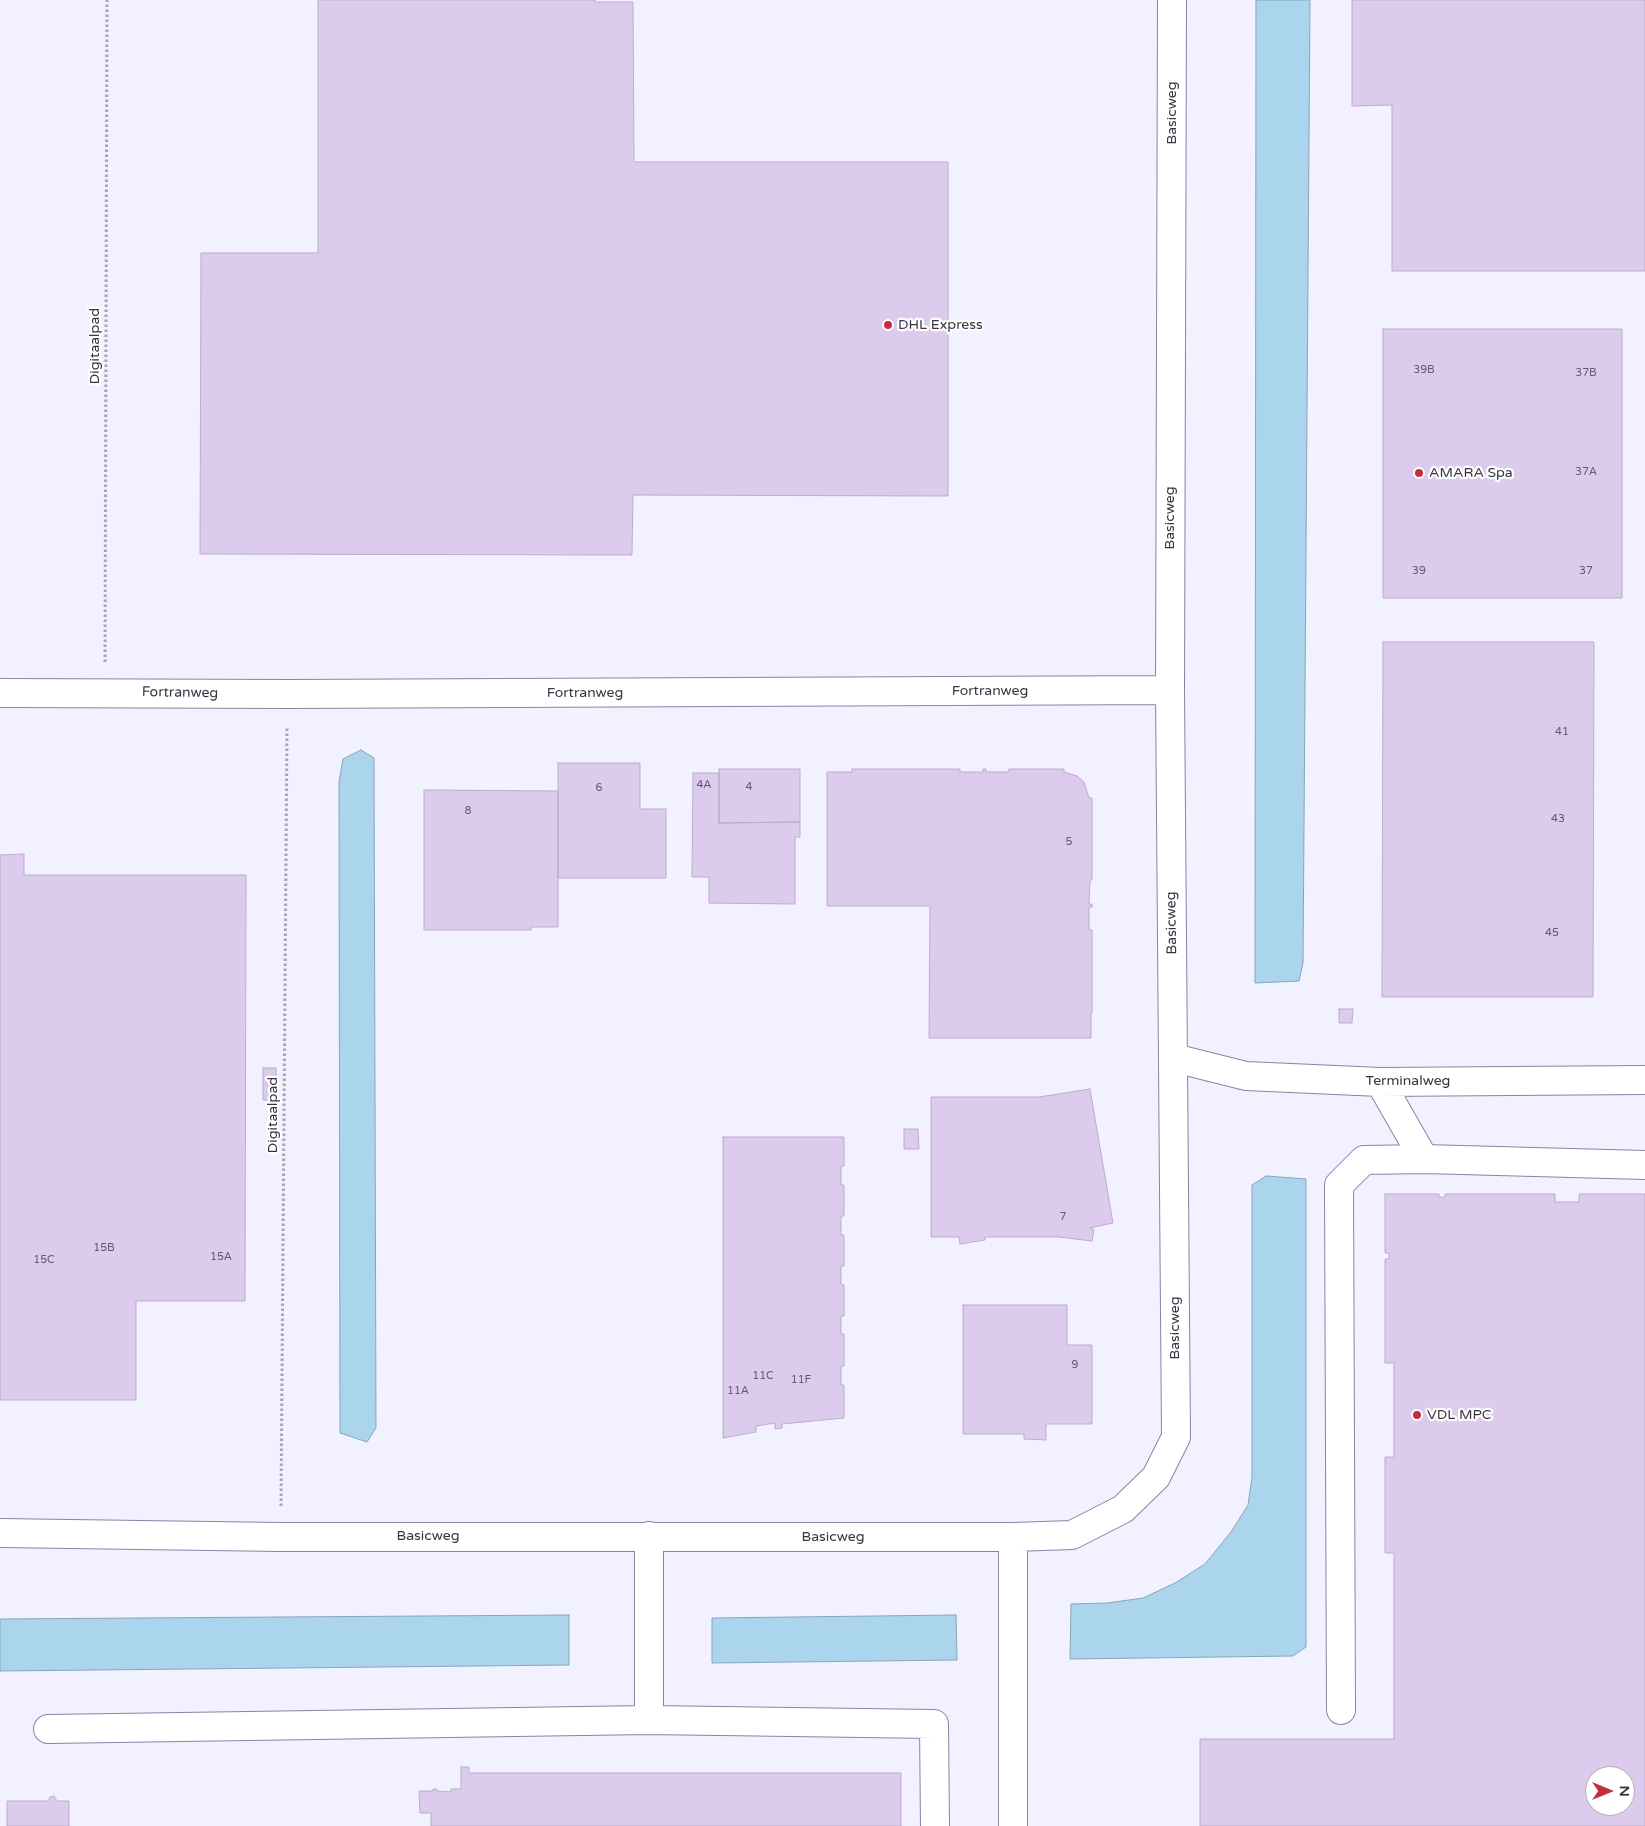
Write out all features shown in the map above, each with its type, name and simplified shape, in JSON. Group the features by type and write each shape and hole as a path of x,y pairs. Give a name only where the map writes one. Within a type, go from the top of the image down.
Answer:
{"street":[{"name":"Basicweg","path":"0,1534 1013,1537 1072,1535 1123,1509 1156,1477 1176,1437 1170,690 1172,0"},
{"name":"Fortranweg","path":"0,692 288,694 1170,690"},
{"name":"Terminalweg","path":"1174,1058 1246,1076 1380,1082 1645,1080"},
{"path":"1380,1082 1424,1159"},
{"path":"1341,1710 1339,1185 1364,1160 1424,1159 1645,1165"},
{"path":"649,1536 649,1720"},
{"path":"1013,1537 1013,1826"},
{"path":"48,1729 649,1720 934,1724 935,1826"}],"path":[{"name":"Digitaalpad","path":"105,692 107,0"},
{"name":"Digitaalpad","path":"281,1536 288,694"}],"water":[{"path":"1256,0 1310,0 1303,963 1299,981 1255,983"},
{"path":"361,750 374,758 376,1428 367,1442 340,1433 339,782 343,759"},
{"path":"1266,1176 1306,1179 1306,1647 1293,1656 1070,1659 1071,1604 1107,1603 1143,1598 1175,1583 1205,1564 1231,1532 1248,1505 1252,1477 1252,1185"},
{"path":"569,1615 569,1665 0,1671 0,1619"},
{"path":"956,1615 957,1660 712,1663 712,1618"}],"building":[{"path":"318,0 595,0 595,2 633,2 634,162 948,162 948,496 633,495 632,555 200,554 201,253 318,253"},
{"path":"1352,0 1645,0 1645,271 1392,271 1392,105 1352,106"},
{"path":"1383,329 1622,329 1622,598 1383,598"},
{"path":"1383,642 1594,642 1593,997 1382,997"},
{"path":"558,763 640,763 640,809 666,809 666,878 558,878"},
{"path":"719,769 800,769 800,822 719,823"},
{"path":"852,769 960,769 960,772 983,772 983,769 986,769 986,772 1009,772 1009,769 1064,769 1064,772 1077,776 1084,782 1089,798 1092,798 1092,880 1090,880 1089,904 1092,904 1092,907 1089,907 1089,930 1092,930 1091,1038 929,1038 930,906 827,906 827,772 852,772"},
{"path":"693,773 719,773 719,823 800,822 800,837 795,837 795,904 709,903 709,877 692,877"},
{"path":"424,790 558,791 558,927 531,927 531,930 424,930"},
{"path":"24,854 24,875 246,875 245,1301 136,1301 136,1400 0,1400 0,855"},
{"path":"1339,1009 1353,1009 1352,1023 1339,1023"},
{"path":"263,1068 276,1068 276,1100 263,1100"},
{"path":"1090,1089 1113,1223 1090,1228 1094,1230 1092,1241 1059,1237 985,1237 985,1240 960,1244 959,1237 931,1237 931,1097 1039,1097"},
{"path":"904,1129 918,1129 919,1149 904,1149"},
{"path":"723,1137 844,1137 844,1166 841,1166 841,1185 844,1185 844,1216 841,1216 841,1235 844,1235 844,1266 841,1266 841,1284 844,1285 844,1316 841,1316 841,1334 844,1334 844,1366 841,1366 841,1385 844,1385 844,1418 782,1424 782,1428 775,1429 775,1423 756,1426 756,1432 723,1438"},
{"path":"1385,1194 1439,1194 1439,1197 1445,1197 1445,1194 1555,1194 1555,1202 1579,1202 1579,1194 1645,1194 1645,1826 1200,1826 1200,1739 1394,1739 1394,1553 1385,1553 1385,1457 1394,1457 1394,1363 1385,1363 1385,1259 1389,1259 1389,1253 1385,1253"},
{"path":"963,1305 1067,1305 1067,1345 1092,1345 1092,1424 1046,1424 1046,1440 1024,1439 1024,1434 963,1434"},
{"path":"461,1767 469,1767 469,1773 901,1773 901,1826 431,1826 431,1813 420,1813 419,1791 433,1791 433,1789 437,1789 437,1791 451,1792 451,1789 461,1789"},
{"path":"54,1796 57,1801 69,1801 69,1826 7,1826 7,1801 48,1801 50,1797"}],"place":[{"name":"DHL Express","path":"888,325"},
{"name":"AMARA Spa","path":"1419,473"},
{"name":"VDL MPC","path":"1417,1415"}]}
